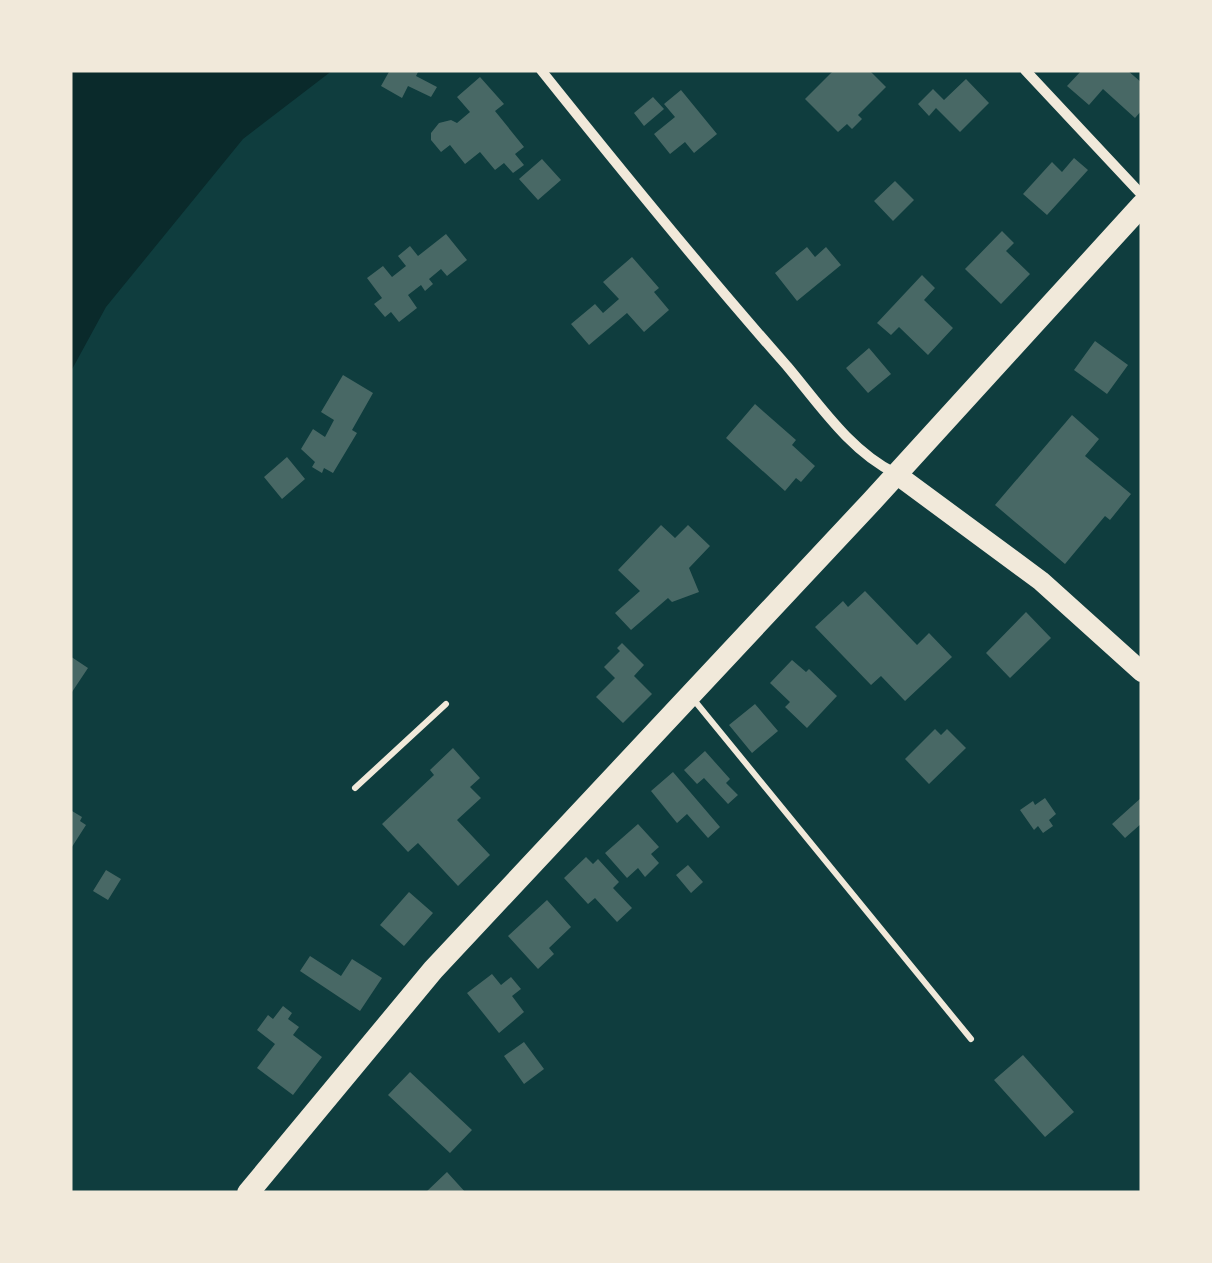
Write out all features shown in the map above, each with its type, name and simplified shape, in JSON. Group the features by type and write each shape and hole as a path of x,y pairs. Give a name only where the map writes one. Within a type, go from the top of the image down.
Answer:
{"main road":[{"path":"248,1193 433,970 1142,205"},
{"path":"896,474 1041,581 1142,672"}],"street":[{"path":"541,70 695,262 830,416 870,461 896,474"},
{"path":"1025,70 1142,195"}],"lane":[{"path":"690,695 971,1039"},
{"path":"355,788 446,704"}],"water":[{"path":"70,70 333,70 243,139 106,307 70,373"}],"building":[{"path":"390,70 419,70 416,76 437,87 431,97 408,86 402,98 381,86"},
{"path":"834,70 869,70 886,87 858,115 862,119 852,129 847,124 838,132 805,99"},
{"path":"1082,70 1127,70 1142,83 1142,110 1135,118 1103,89 1089,105 1067,86"},
{"path":"480,77 504,104 495,111 524,147 515,154 524,165 513,173 504,163 495,170 480,152 465,164 450,145 441,152 431,140 439,123 457,123 470,112 457,97"},
{"path":"966,79 989,103 960,132 936,108 929,116 918,104 933,89 944,100"},
{"path":"681,90 717,134 694,153 685,142 670,154 654,134 675,117 664,104"},
{"path":"653,97 664,109 644,126 634,113"},
{"path":"1074,158 1088,170 1047,215 1023,194 1052,162 1062,172"},
{"path":"542,159 561,180 538,200 519,179"},
{"path":"895,181 914,200 893,221 874,201"},
{"path":"1002,231 1014,243 1006,251 1030,274 1001,304 965,269"},
{"path":"446,234 467,260 447,276 441,269 429,279 433,284 425,291 421,285 408,295 417,308 399,322 391,312 385,317 374,304 382,298 367,278 383,266 392,277 406,266 398,256 410,246 418,256"},
{"path":"807,247 815,257 826,247 841,265 797,301 775,273"},
{"path":"632,257 659,288 654,292 669,310 644,332 627,313 589,345 571,324 595,304 603,313 619,299 603,282"},
{"path":"922,275 935,288 924,300 953,328 928,355 899,327 891,335 877,323"},
{"path":"1095,341 1128,365 1107,394 1074,370"},
{"path":"869,348 891,374 868,393 846,368"},
{"path":"343,375 373,393 352,430 357,433 333,473 324,468 322,473 312,467 315,462 301,449 313,429 325,437 334,420 321,412"},
{"path":"755,404 796,440 792,445 815,466 801,482 796,478 785,491 726,438"},
{"path":"1072,415 1099,439 1085,456 1131,494 1110,520 1105,516 1065,564 995,505"},
{"path":"287,457 305,479 282,499 264,477"},
{"path":"661,525 675,538 688,525 710,546 689,568 699,592 672,602 668,598 631,630 615,613 640,591 618,570"},
{"path":"865,591 917,645 929,633 952,657 905,701 881,676 871,685 815,627 843,601 848,607"},
{"path":"1026,612 1051,638 1010,678 986,653"},
{"path":"622,643 644,665 634,676 652,694 623,723 596,697 615,678 604,667 620,651 617,648"},
{"path":"70,656 88,668 70,695"},
{"path":"792,660 806,672 809,669 837,696 807,728 785,707 790,702 770,683"},
{"path":"755,704 778,731 752,753 729,725"},
{"path":"935,729 941,735 947,729 966,748 929,784 905,759"},
{"path":"453,748 480,778 470,787 481,798 457,820 490,855 458,886 418,843 408,852 382,824 434,775 430,770"},
{"path":"705,751 730,779 726,783 738,795 728,804 704,778 697,784 684,770"},
{"path":"673,772 720,827 708,838 687,814 677,823 651,791"},
{"path":"1142,797 1142,823 1125,838 1112,824"},
{"path":"1045,798 1056,814 1049,820 1053,826 1043,833 1038,826 1034,830 1020,810"},
{"path":"72,811 86,825 70,850"},
{"path":"638,824 659,847 651,854 659,863 645,877 638,868 627,878 605,853"},
{"path":"586,857 593,864 598,859 619,882 613,888 632,908 617,922 595,898 588,904 564,878"},
{"path":"688,865 703,882 691,893 676,875"},
{"path":"106,870 121,879 108,900 93,891"},
{"path":"409,892 433,913 404,946 380,925"},
{"path":"547,900 571,927 549,948 554,954 538,969 508,936"},
{"path":"310,956 341,976 352,959 382,978 360,1011 300,971"},
{"path":"492,974 501,985 511,977 521,989 512,996 524,1012 499,1033 467,993"},
{"path":"283,1006 292,1013 288,1019 299,1027 293,1035 322,1057 293,1095 257,1068 275,1044 257,1030 268,1015 273,1019"},
{"path":"524,1042 544,1069 524,1084 504,1056"},
{"path":"1023,1055 1074,1112 1045,1137 994,1080"},
{"path":"410,1072 472,1130 450,1153 388,1095"},
{"path":"447,1172 466,1193 425,1193"}]}
